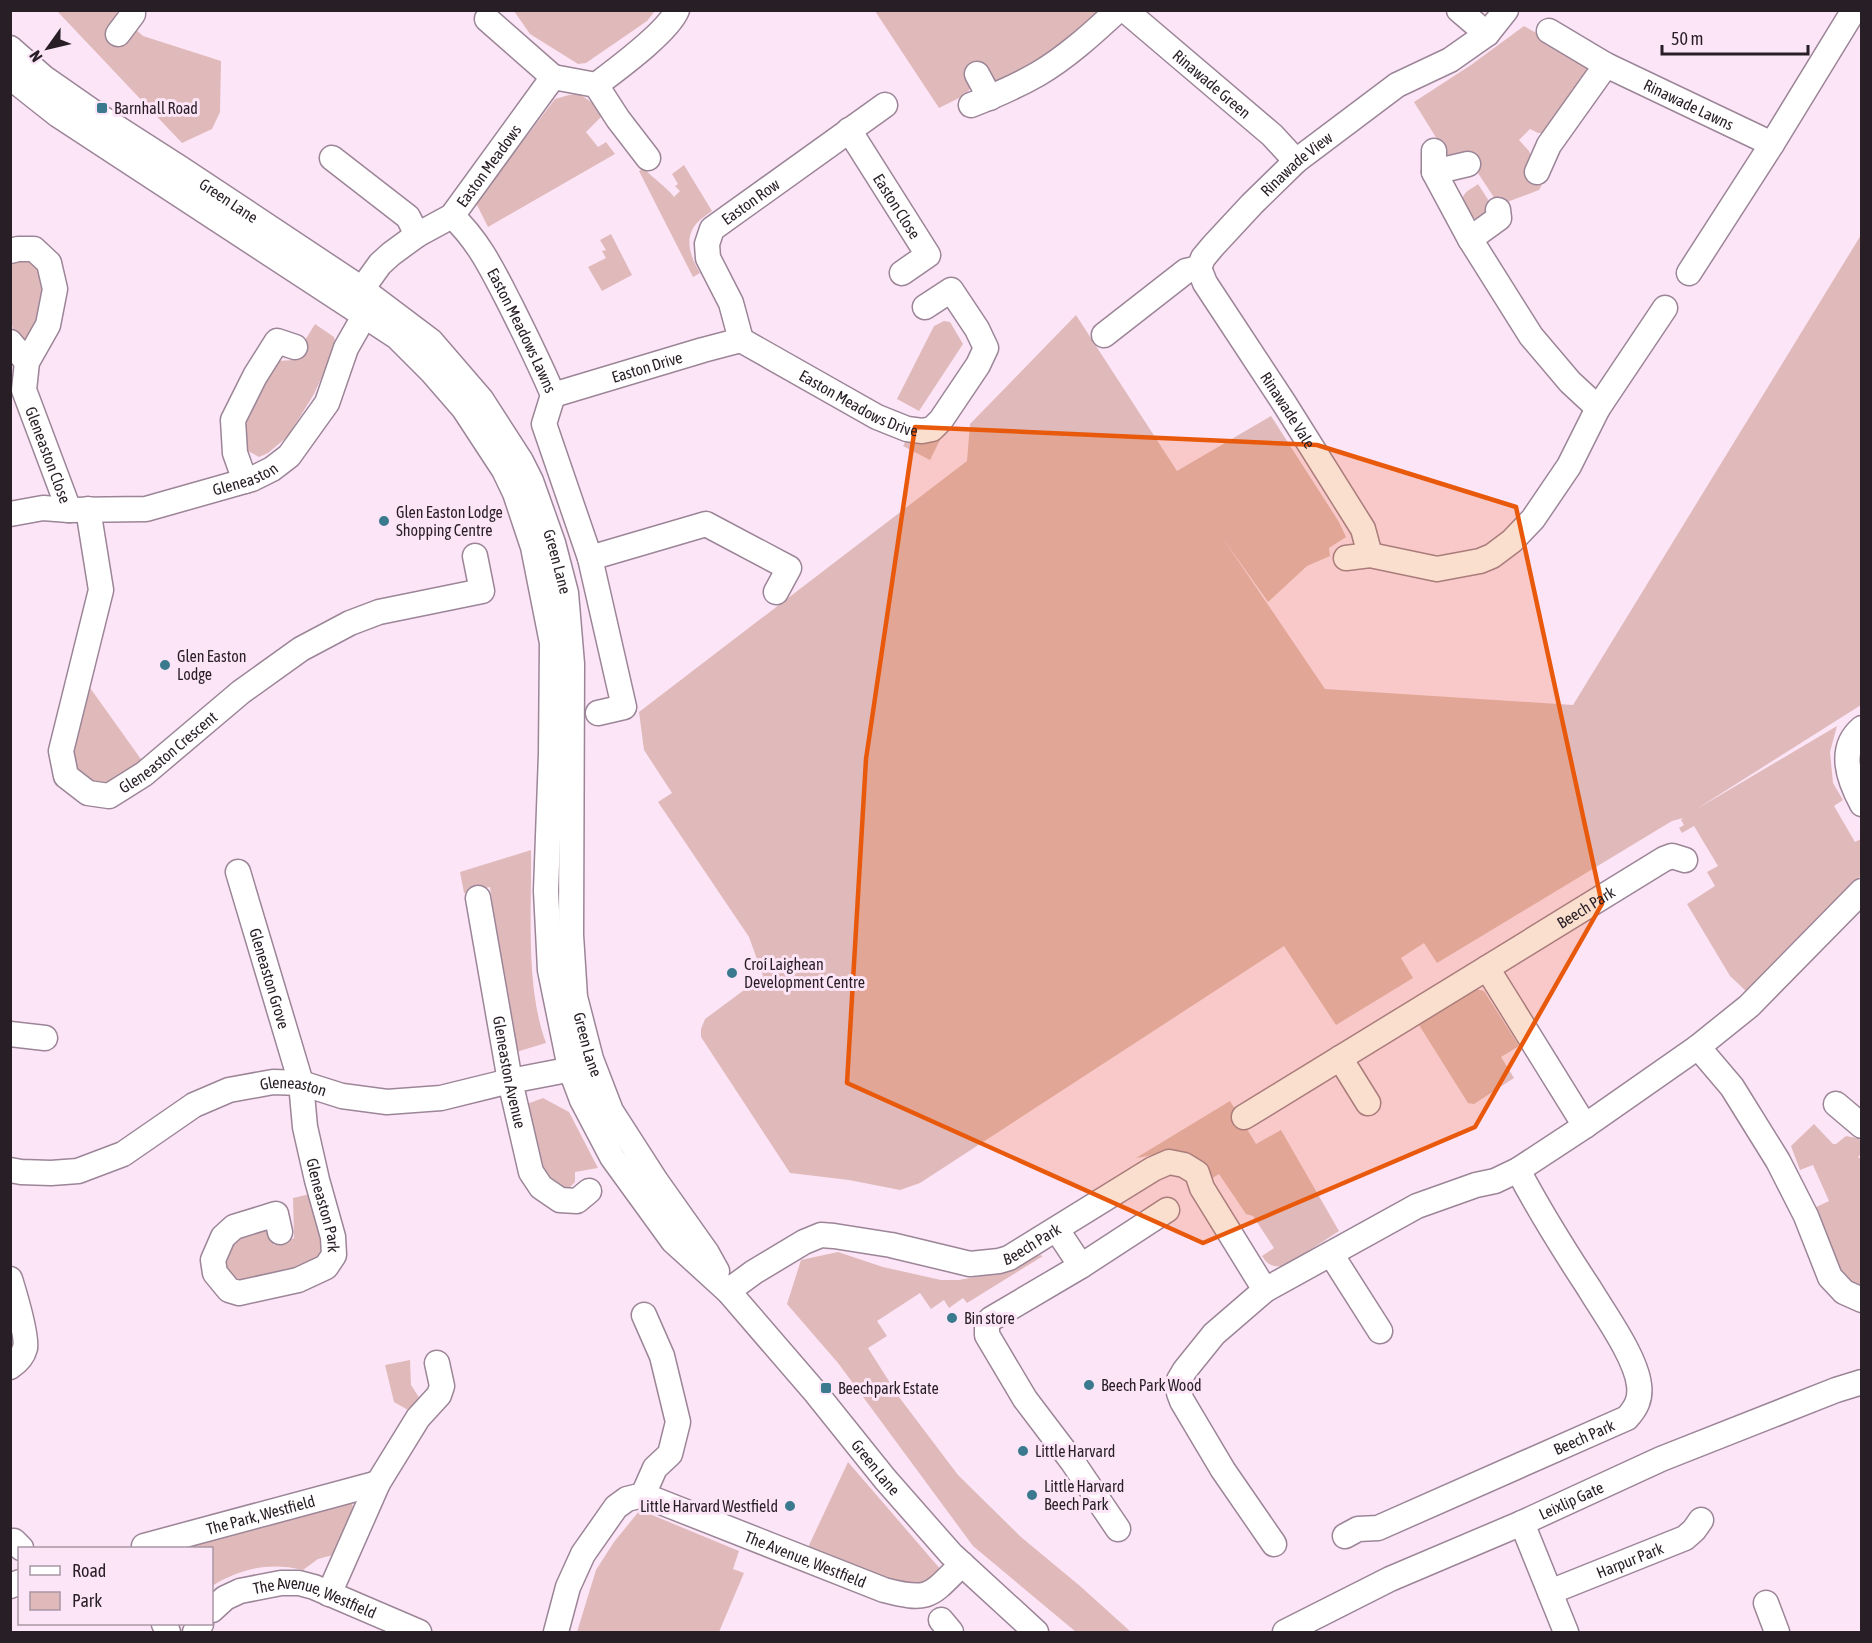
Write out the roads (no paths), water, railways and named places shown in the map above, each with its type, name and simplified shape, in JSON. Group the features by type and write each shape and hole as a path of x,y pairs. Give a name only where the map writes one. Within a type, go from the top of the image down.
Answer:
{"street":[{"path":"596,86 662,31 674,18 677,10"},
{"path":"977,74 981,102 1039,73 1089,37 1118,10"},
{"name":"Rinawade Green","path":"1125,10 1272,135 1296,161"},
{"path":"1459,10 1487,34"},
{"name":"Rinawade View","path":"1199,268 1212,246 1296,161 1397,85 1450,60 1487,34 1506,10"},
{"path":"1689,273 1854,10"},
{"path":"118,34 136,17"},
{"path":"487,19 553,77 596,86"},
{"name":"Rinawade Lawns","path":"1549,31 1606,65 1772,144"},
{"name":"Green Lane","path":"10,48 43,77 99,116 362,289 431,341 481,399 521,461 531,481 553,543 566,593 570,627 571,936 581,1064"},
{"path":"1537,172 1541,142 1606,65"},
{"name":"Green Lane","path":"10,77 58,115 397,337 464,409 504,470 515,493 533,547 552,643 546,891 550,970 581,1064 656,1181 707,1253 728,1291 816,1393 892,1487 962,1564 1036,1632"},
{"name":"Easton Meadows","path":"362,289 380,264 417,235 452,216 553,77"},
{"path":"596,86 612,124 648,158"},
{"name":"Easton Row","path":"741,340 731,303 708,258 707,244 712,229 885,105"},
{"name":"Easton Close","path":"849,130 928,255 902,273"},
{"path":"332,158 408,217 417,235"},
{"path":"1468,164 1434,162 1470,239 1531,336 1570,382 1598,408"},
{"path":"180,168 185,185 206,200 229,226"},
{"path":"1470,239 1499,218 1498,210"},
{"name":"Easton Meadows Lawns","path":"452,216 468,230 485,255 539,362 553,396 544,424 590,558 624,707 598,713"},
{"path":"279,234 297,257 342,286 363,314"},
{"name":"Gleneaston Close","path":"10,251 34,249 48,263 55,289 48,325 27,362 24,390 79,510"},
{"path":"1104,335 1186,271 1199,268"},
{"name":"Rinawade Vale","path":"1199,268 1205,283 1363,529 1370,555"},
{"path":"362,289 398,327 431,354 461,390 464,409"},
{"name":"Gleneaston","path":"10,514 43,508 79,510 146,508 245,481 272,469 289,456 327,404 346,348 363,314 362,289"},
{"name":"Easton Meadows Drive","path":"741,340 877,417 907,429 932,429 941,420 986,348 977,329 951,290 925,307"},
{"path":"1346,558 1370,555 1437,569 1480,561 1492,556 1522,533 1569,466 1598,408 1665,308"},
{"name":"Easton Drive","path":"553,396 741,340"},
{"path":"245,481 235,453 233,420 255,376 277,341 295,347"},
{"path":"10,342 27,362"},
{"name":"Gleneaston Crescent","path":"79,510 101,590 61,752 66,776 88,793 109,795 144,774 242,692 301,649 350,623 378,612 482,591 475,556"},
{"path":"590,558 706,524 789,568 776,592"},
{"path":"551,754 561,742 562,678 570,627"},
{"path":"1862,728 1854,736 1847,754 1849,777 1862,804"},
{"name":"Beech Park","path":"1244,1118 1664,859 1672,856 1685,860"},
{"name":"Gleneaston Grove","path":"238,872 301,1083"},
{"path":"1274,1545 1223,1470 1179,1393 1179,1380 1214,1334 1265,1290 1417,1206 1518,1170 1585,1126 1698,1047 1749,1006 1862,891"},
{"name":"Gleneaston Avenue","path":"478,898 510,1081 531,1172 541,1187 560,1200 577,1201 589,1191"},
{"path":"1487,968 1585,1126"},
{"path":"10,1034 45,1038"},
{"path":"1698,1047 1732,1087 1778,1161 1806,1216 1830,1277 1844,1292 1862,1300"},
{"path":"1340,1058 1368,1103"},
{"name":"Gleneaston","path":"10,1170 51,1173 78,1171 123,1154 194,1105 229,1090 273,1082 301,1083 342,1096 387,1102 441,1098 581,1064"},
{"name":"Gleneaston Park","path":"280,1232 276,1214 234,1227 223,1237 213,1260 215,1273 229,1290 239,1293 298,1280 326,1266 334,1255 333,1237 305,1127 301,1083"},
{"path":"1836,1104 1862,1126"},
{"name":"Beech Park","path":"728,1291 754,1272 804,1242 821,1235 891,1245 970,1264 999,1261 1009,1258 1057,1230 1165,1163 1184,1165 1197,1173 1202,1188 1265,1290"},
{"name":"Beech Park","path":"1345,1536 1358,1529 1378,1528 1627,1418 1635,1410 1640,1397 1639,1383 1619,1336 1518,1170"},
{"path":"1118,1529 1072,1461 1025,1399 987,1335 987,1323 991,1318 1081,1266 1167,1210"},
{"path":"1057,1230 1081,1266"},
{"path":"1330,1254 1380,1331"},
{"path":"10,1279 21,1319 25,1348 17,1363 10,1367"},
{"path":"556,1632 568,1587 583,1554 616,1507 627,1499 643,1495 655,1468 670,1454 678,1422 662,1356 644,1315"},
{"path":"329,1594 378,1483 418,1418 439,1395 442,1386 437,1363"},
{"name":"Leixlip Gate","path":"1286,1632 1390,1579 1522,1523 1661,1459 1836,1390 1862,1382"},
{"name":"The Park, Westfield","path":"145,1547 378,1483"},
{"name":"The Avenue, Westfield","path":"643,1495 884,1590 907,1596 924,1596 933,1592 962,1564"},
{"name":"Harpur Park","path":"1550,1592 1685,1538 1701,1520"},
{"path":"1522,1523 1566,1632"},
{"name":"The Avenue, Westfield","path":"213,1609 225,1598 240,1590 281,1583 299,1583 419,1632"},
{"path":"1766,1603 1777,1632"}],"place":[{"name":"Barnhall Road","path":"102,108"},
{"name":"Glen Easton Lodge Shopping Centre","path":"384,521"},
{"name":"Glen Easton Lodge","path":"165,665"},
{"name":"Croí Laighean Development Centre","path":"732,973"},
{"name":"Bin store","path":"952,1318"},
{"name":"Beech Park Wood","path":"1089,1385"},
{"name":"Beechpark Estate","path":"826,1388"},
{"name":"Little Harvard","path":"1023,1451"},
{"name":"Little Harvard Beech Park","path":"1032,1495"},
{"name":"Little Harvard Westfield","path":"790,1506"}]}
